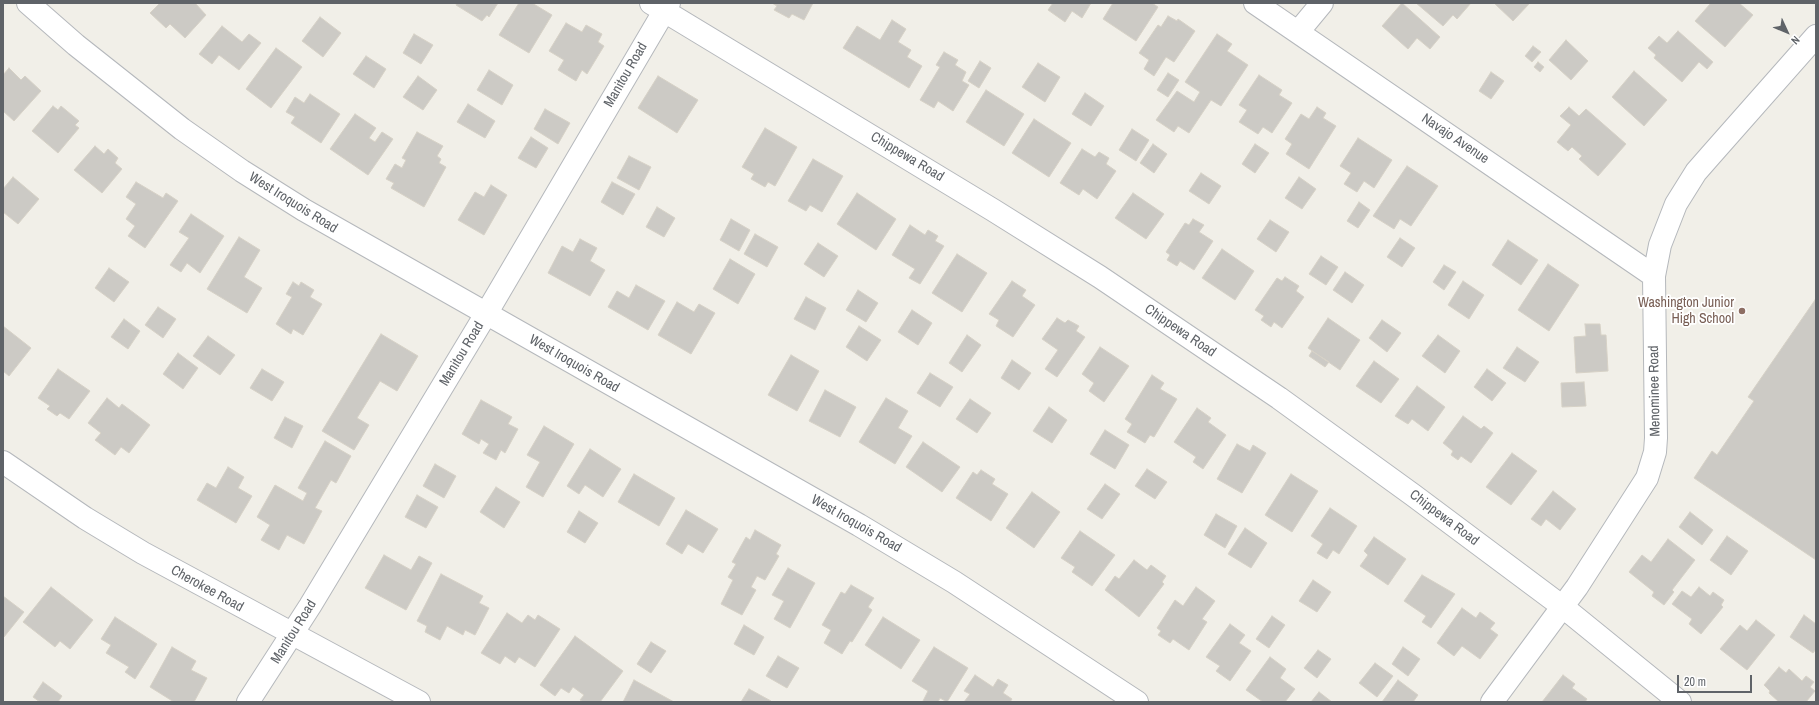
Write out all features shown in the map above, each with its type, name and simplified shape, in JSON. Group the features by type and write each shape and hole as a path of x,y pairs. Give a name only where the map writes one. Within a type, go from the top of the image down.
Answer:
{"street":[{"name":"West Iroquois Road","path":"28,3 132,91 242,171 340,232 859,525 960,586 1137,702"},
{"name":"Navajo Avenue","path":"1255,3 1654,276"},
{"path":"1298,32 1322,3"},
{"name":"Manitou Road","path":"248,702 293,635 486,314 661,6"},
{"name":"Chippewa Road","path":"661,6 980,201 1100,277 1285,402 1413,495 1562,607 1680,702"},
{"name":"Menominee Road","path":"1492,702 1562,607 1639,493 1651,466 1655,452 1657,426 1654,276 1664,232 1676,204 1696,172 1816,36"},
{"name":"Cherokee Road","path":"3,462 85,518 143,553 419,702"}],"building":[{"path":"160,3 195,3 206,15 185,38 170,24 166,28 150,13"},
{"path":"457,3 498,3 489,17 487,15 482,21 456,5"},
{"path":"519,3 532,3 552,15 529,53 499,35"},
{"path":"772,3 813,3 804,20 792,14 789,18 774,10 777,6"},
{"path":"1053,3 1091,3 1082,18 1072,11 1065,22 1048,10"},
{"path":"1113,3 1152,3 1158,7 1136,41 1103,19"},
{"path":"1402,3 1440,37 1430,49 1417,38 1408,49 1382,26"},
{"path":"1416,3 1471,3 1457,19 1453,15 1443,26"},
{"path":"1494,3 1528,3 1529,4 1513,21"},
{"path":"1711,3 1739,3 1753,15 1725,47 1695,21"},
{"path":"1168,16 1177,21 1178,19 1195,31 1174,62 1166,57 1154,76 1144,69 1149,60 1139,53 1158,25 1161,27"},
{"path":"320,17 341,33 323,57 302,41"},
{"path":"892,20 906,29 898,42 911,50 907,57 922,66 909,88 843,48 857,26 880,40"},
{"path":"566,23 582,32 586,25 602,34 598,42 604,46 587,74 582,70 576,81 558,70 564,60 549,51"},
{"path":"222,26 242,42 249,34 261,43 239,70 219,55 212,64 199,54"},
{"path":"1678,31 1713,62 1707,69 1699,62 1682,82 1654,58 1656,55 1648,48 1659,36 1667,43"},
{"path":"414,34 433,45 421,64 403,53"},
{"path":"1217,34 1232,44 1227,51 1248,65 1221,106 1211,100 1189,133 1178,126 1174,132 1156,120 1177,91 1194,102 1200,92 1185,82"},
{"path":"1566,40 1588,61 1571,80 1549,60"},
{"path":"1533,46 1541,52 1532,62 1525,56"},
{"path":"276,48 302,67 271,108 246,89"},
{"path":"944,52 958,60 955,65 966,72 962,81 969,85 953,111 938,101 934,108 920,100 940,67 936,65"},
{"path":"366,56 386,69 374,88 353,74"},
{"path":"980,61 991,68 979,88 968,81"},
{"path":"1538,62 1544,67 1540,72 1534,67"},
{"path":"1038,63 1060,77 1045,102 1022,87"},
{"path":"9,68 21,80 25,76 41,91 14,121 3,111 3,75"},
{"path":"489,70 513,85 502,105 477,90"},
{"path":"1634,71 1667,100 1644,126 1612,97"},
{"path":"1491,72 1504,81 1491,99 1479,91"},
{"path":"1168,73 1179,80 1168,97 1157,90"},
{"path":"1259,75 1282,90 1279,95 1292,103 1272,133 1263,127 1258,134 1239,122 1247,110 1239,105"},
{"path":"418,76 437,90 423,110 403,97"},
{"path":"658,76 698,100 677,133 638,108"},
{"path":"986,90 1024,114 1004,146 966,122"},
{"path":"1085,93 1104,106 1091,126 1072,114"},
{"path":"310,94 340,114 321,143 291,123 295,117 286,112 295,97 304,103"},
{"path":"468,104 495,121 485,138 457,122"},
{"path":"53,106 58,110 61,106 79,121 75,125 79,128 58,153 32,131"},
{"path":"1317,107 1326,113 1323,118 1336,126 1309,169 1286,154 1292,144 1285,139 1301,114 1309,119"},
{"path":"1569,107 1579,116 1586,109 1626,144 1598,176 1579,159 1582,156 1572,147 1568,151 1557,142 1571,125 1560,116"},
{"path":"545,109 570,123 558,144 534,129"},
{"path":"355,114 376,128 369,138 375,142 382,132 393,139 368,175 330,149"},
{"path":"1034,119 1071,143 1049,177 1012,153"},
{"path":"765,128 797,147 775,186 768,182 765,187 751,179 754,174 742,167"},
{"path":"1132,129 1149,140 1136,161 1119,150"},
{"path":"417,132 443,146 437,156 441,159 439,163 446,167 424,207 391,188 394,183 386,179 395,164 402,168 406,160 402,158"},
{"path":"531,137 548,148 536,168 518,158"},
{"path":"1358,138 1392,160 1374,188 1364,181 1357,192 1344,184 1351,173 1340,166"},
{"path":"1153,144 1167,154 1154,173 1140,163"},
{"path":"1255,144 1269,153 1255,173 1242,164"},
{"path":"95,146 104,154 108,149 118,158 115,163 122,169 102,193 74,170"},
{"path":"1082,149 1095,157 1099,152 1109,158 1106,164 1116,171 1097,199 1083,189 1079,195 1060,183"},
{"path":"629,156 651,167 639,190 617,178"},
{"path":"813,159 843,176 822,212 810,205 806,211 788,201"},
{"path":"1407,166 1438,186 1411,226 1400,219 1394,229 1373,216"},
{"path":"1201,173 1221,186 1209,204 1189,191"},
{"path":"13,177 39,199 18,224 3,212 3,189"},
{"path":"1299,177 1316,189 1302,209 1285,198"},
{"path":"136,182 163,198 166,193 178,201 145,248 128,236 135,226 126,219 136,204 126,197"},
{"path":"612,182 635,194 623,215 601,202"},
{"path":"491,185 507,195 484,235 458,220 475,192 484,197"},
{"path":"857,193 896,219 876,250 837,224"},
{"path":"1133,193 1164,214 1146,239 1115,218"},
{"path":"1359,202 1370,210 1358,228 1347,221"},
{"path":"657,207 675,218 664,237 646,227"},
{"path":"191,214 224,236 200,273 187,263 181,272 170,265 189,238 179,232"},
{"path":"731,219 750,230 739,251 720,240"},
{"path":"1193,219 1204,225 1199,232 1213,241 1194,270 1180,261 1177,266 1167,260 1170,255 1166,252 1185,223 1189,225"},
{"path":"1270,220 1289,232 1276,252 1257,239"},
{"path":"910,225 925,235 928,230 938,236 935,241 944,246 920,284 909,278 915,269 892,255"},
{"path":"755,234 778,247 767,267 744,254"},
{"path":"239,237 260,250 244,277 262,288 247,313 207,289"},
{"path":"1400,238 1415,248 1402,267 1387,257"},
{"path":"580,239 597,248 590,261 605,270 590,296 548,273 562,246 573,252"},
{"path":"1508,240 1538,260 1521,285 1492,265"},
{"path":"818,243 838,256 824,277 804,264"},
{"path":"1222,249 1254,271 1235,300 1202,278"},
{"path":"957,254 987,273 962,312 932,293"},
{"path":"1321,256 1338,267 1326,285 1309,274"},
{"path":"730,259 755,274 738,304 713,289"},
{"path":"1548,264 1579,285 1549,331 1518,310"},
{"path":"1444,265 1456,272 1444,290 1433,282"},
{"path":"109,268 129,282 114,302 95,288"},
{"path":"1345,272 1364,285 1352,303 1333,290"},
{"path":"1285,277 1299,286 1296,291 1304,297 1282,328 1274,322 1271,327 1261,320 1264,316 1255,310 1277,278 1282,281"},
{"path":"1012,281 1026,290 1022,296 1035,305 1013,337 996,326 999,320 989,314"},
{"path":"1463,281 1484,295 1469,319 1448,305"},
{"path":"293,282 299,286 301,282 314,290 310,297 322,304 303,335 293,329 291,334 276,324 292,297 286,294"},
{"path":"636,285 665,301 648,330 608,307 617,291 629,298"},
{"path":"858,290 878,303 866,322 846,310"},
{"path":"806,297 826,308 815,330 794,319"},
{"path":"1815,300 1816,560 1694,478 1712,451 1717,455 1754,401 1748,397"},
{"path":"677,302 694,312 699,304 715,313 691,354 658,335"},
{"path":"158,307 176,319 163,338 145,325"},
{"path":"912,310 932,323 918,345 898,332"},
{"path":"1057,318 1065,323 1068,320 1079,326 1076,331 1085,337 1057,377 1045,369 1058,350 1042,339"},
{"path":"1328,318 1360,340 1340,370 1308,348"},
{"path":"124,319 140,331 128,349 111,337"},
{"path":"1382,320 1401,333 1387,352 1369,338"},
{"path":"1585,324 1600,324 1601,335 1606,335 1608,371 1576,373 1574,337 1586,336"},
{"path":"3,326 31,348 9,376 3,371"},
{"path":"859,326 881,340 867,361 846,347"},
{"path":"381,334 418,356 397,391 380,381 357,418 369,425 354,450 322,431"},
{"path":"967,335 981,345 962,372 949,363"},
{"path":"1438,335 1460,351 1445,373 1422,356"},
{"path":"208,336 235,355 220,375 193,356"},
{"path":"1100,347 1129,366 1104,402 1089,391 1094,383 1082,374"},
{"path":"1517,347 1539,362 1525,382 1503,368"},
{"path":"1312,351 1329,362 1325,367 1309,356"},
{"path":"178,353 198,368 183,389 163,374"},
{"path":"791,355 819,371 797,411 768,395"},
{"path":"1012,360 1031,373 1019,390 1001,378"},
{"path":"1374,361 1399,379 1381,403 1356,386"},
{"path":"58,369 90,391 69,419 60,413 57,416 47,409 50,406 38,398"},
{"path":"262,369 284,382 272,401 250,388"},
{"path":"1487,369 1506,383 1492,401 1474,387"},
{"path":"930,373 953,387 940,407 917,393"},
{"path":"1152,375 1164,383 1160,389 1177,399 1154,437 1150,435 1145,443 1127,432 1132,424 1125,419"},
{"path":"1584,382 1586,406 1562,407 1561,383"},
{"path":"1417,386 1445,407 1428,431 1412,419 1408,424 1395,416"},
{"path":"825,390 856,407 840,437 809,421"},
{"path":"107,398 119,408 122,404 150,425 129,453 121,447 115,455 95,440 101,433 88,423"},
{"path":"886,398 908,411 898,428 912,436 895,464 859,442"},
{"path":"970,399 991,413 977,433 956,419"},
{"path":"481,400 512,417 508,424 518,429 505,453 501,450 496,460 483,453 489,444 481,439 479,444 462,434"},
{"path":"1049,407 1067,420 1052,443 1033,431"},
{"path":"1197,408 1211,418 1208,422 1226,435 1203,469 1193,462 1196,457 1174,442"},
{"path":"1463,416 1481,429 1484,426 1493,433 1471,463 1461,456 1458,460 1451,455 1453,451 1443,443"},
{"path":"285,417 303,426 292,448 274,438"},
{"path":"544,426 574,444 543,497 526,487 540,462 527,455"},
{"path":"1105,430 1129,445 1115,469 1090,454"},
{"path":"325,441 351,456 336,483 331,480 315,508 322,511 304,544 287,535 279,550 261,540 270,525 257,517 275,485 303,501 307,493 298,488"},
{"path":"923,442 960,467 942,492 906,467"},
{"path":"1237,444 1250,451 1253,445 1266,453 1242,493 1217,479"},
{"path":"590,449 621,469 603,497 585,485 579,494 567,486"},
{"path":"1512,453 1537,471 1511,505 1486,487"},
{"path":"435,464 456,476 444,498 423,486"},
{"path":"228,467 244,477 238,488 252,496 236,523 197,500 207,483 216,488"},
{"path":"1147,469 1167,482 1155,499 1135,486"},
{"path":"981,470 995,479 992,484 1008,494 991,521 956,498 973,472 977,475"},
{"path":"634,474 675,498 659,526 618,502"},
{"path":"1291,474 1318,491 1292,532 1265,515"},
{"path":"1105,484 1120,494 1102,519 1087,509"},
{"path":"496,487 520,502 504,528 480,512"},
{"path":"1553,491 1576,509 1560,530 1546,519 1541,526 1531,519"},
{"path":"1032,492 1060,512 1034,548 1006,528"},
{"path":"417,495 438,507 426,528 405,517"},
{"path":"1330,508 1357,526 1339,554 1333,550 1327,559 1317,553 1323,544 1311,536"},
{"path":"686,510 718,529 703,553 688,544 682,554 666,544"},
{"path":"579,511 598,523 585,543 567,532"},
{"path":"1690,512 1713,530 1702,545 1679,527"},
{"path":"1216,514 1237,526 1225,548 1204,535"},
{"path":"1245,528 1267,543 1251,568 1228,554"},
{"path":"755,530 781,545 776,554 779,556 765,580 757,576 751,587 756,590 742,615 721,604 733,580 728,577 736,564 732,562 746,537 750,540"},
{"path":"1080,531 1115,555 1092,586 1072,572 1075,567 1061,558"},
{"path":"1727,536 1748,551 1731,575 1710,560"},
{"path":"1374,537 1406,559 1388,585 1360,566 1368,555 1364,551"},
{"path":"1668,539 1695,560 1672,590 1674,592 1664,605 1652,596 1654,592 1629,572 1642,555 1651,562"},
{"path":"384,555 411,570 419,556 432,563 406,610 365,588"},
{"path":"1134,560 1147,570 1151,565 1166,576 1162,582 1164,584 1139,617 1105,590 1115,576 1119,579"},
{"path":"788,568 815,583 790,628 774,619 784,601 772,595"},
{"path":"441,574 483,596 479,603 489,608 475,635 465,630 463,635 447,626 440,640 425,632 427,626 417,621"},
{"path":"1422,575 1455,594 1431,628 1422,622 1426,616 1404,601"},
{"path":"1313,580 1331,592 1317,612 1299,601"},
{"path":"851,585 874,598 868,607 872,610 852,642 850,641 842,654 824,643 831,630 822,625 841,592 845,594"},
{"path":"51,587 93,620 70,649 60,641 55,647 23,622"},
{"path":"1196,587 1215,601 1202,619 1207,622 1189,650 1173,639 1170,643 1158,635 1161,631 1157,628 1175,600 1183,606"},
{"path":"1699,587 1710,596 1713,592 1724,600 1721,605 1723,607 1701,634 1689,624 1692,619 1672,604 1682,591 1691,597"},
{"path":"3,596 24,612 4,637 3,637"},
{"path":"1462,608 1476,618 1480,612 1495,623 1490,629 1498,635 1480,659 1462,646 1454,656 1437,643"},
{"path":"507,613 522,623 528,615 535,620 538,615 560,629 535,667 519,657 515,663 505,656 500,664 481,653"},
{"path":"1804,615 1816,624 1816,649 1813,653 1790,637"},
{"path":"1272,616 1285,625 1269,648 1256,639"},
{"path":"115,617 157,644 135,679 125,672 129,667 106,653 111,645 101,639"},
{"path":"883,617 920,640 901,669 865,645"},
{"path":"1756,620 1775,635 1747,670 1720,649 1740,625 1747,631"},
{"path":"1230,624 1245,635 1239,643 1251,651 1230,681 1216,671 1220,666 1206,657"},
{"path":"744,625 764,637 754,655 734,644"},
{"path":"575,636 623,671 600,702 583,702 580,700 584,695 573,687 569,693 561,688 555,696 540,685"},
{"path":"651,642 666,651 651,673 637,664"},
{"path":"172,647 196,661 191,670 207,678 194,702 174,702 150,687"},
{"path":"934,647 968,668 947,702 940,698 938,702 923,701 928,691 912,681"},
{"path":"1403,647 1420,659 1408,676 1392,664"},
{"path":"1318,650 1331,659 1317,678 1304,668"},
{"path":"778,656 799,668 787,688 766,676"},
{"path":"1270,657 1286,669 1280,678 1295,689 1285,702 1263,702 1246,690"},
{"path":"1375,663 1393,676 1377,697 1359,683"},
{"path":"1779,667 1786,673 1789,669 1802,681 1806,676 1814,682 1810,687 1815,691 1806,702 1779,702 1769,693 1770,691 1764,685"},
{"path":"975,675 993,687 998,679 1008,685 1003,693 1012,699 1010,702 964,702 970,694 964,691"},
{"path":"1563,675 1575,684 1572,688 1587,699 1585,702 1542,702"},
{"path":"634,680 674,702 623,702"},
{"path":"1398,680 1418,695 1413,702 1382,702"},
{"path":"43,682 62,696 58,702 40,702 33,697"},
{"path":"749,689 771,701 771,702 741,702"},
{"path":"1319,692 1332,702 1311,702"}],"place":[{"name":"Washington Junior High School","path":"1742,311"}]}
